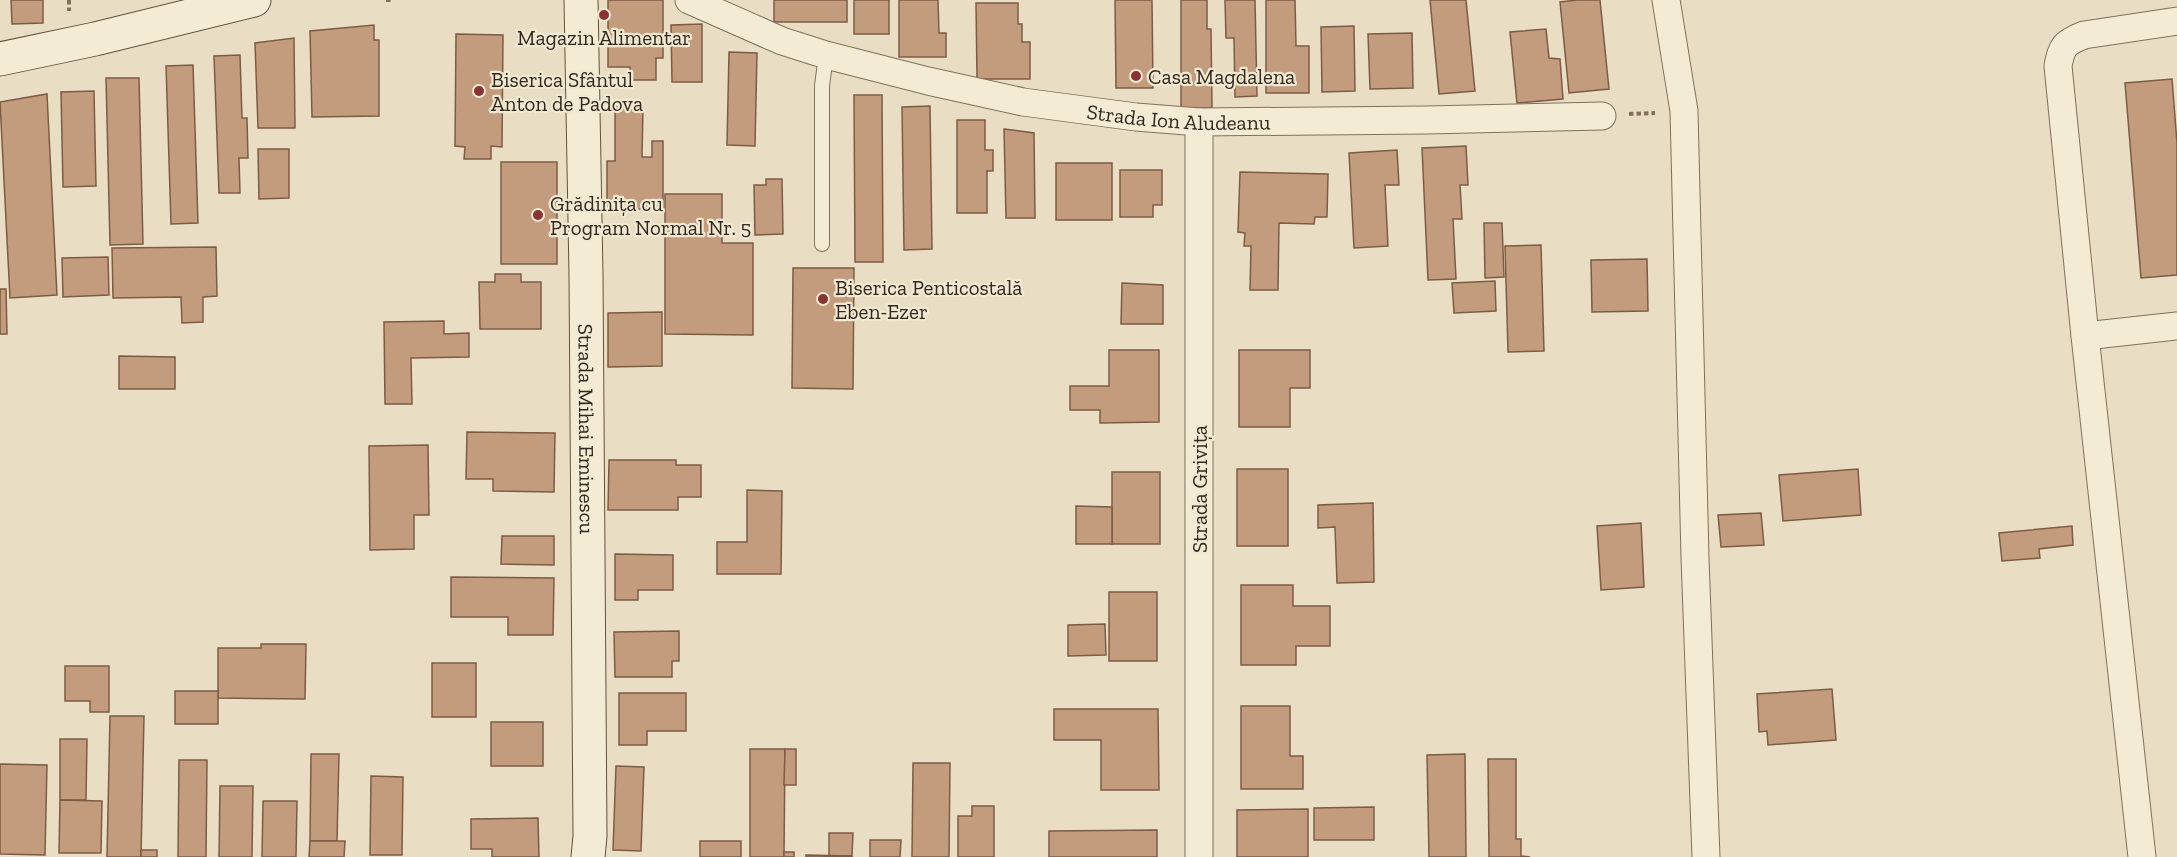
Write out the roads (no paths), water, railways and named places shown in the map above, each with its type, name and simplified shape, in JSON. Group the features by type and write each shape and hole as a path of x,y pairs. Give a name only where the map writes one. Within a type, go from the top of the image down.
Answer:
{"main road":[{"path":"0,59 254,0"},
{"name":"Strada Mihai Eminescu","path":"581,0 590,682 591,805 588,857"}],"street":[{"name":"Strada Ion Aludeanu","path":"689,0 782,41 825,55 1023,102 1136,117 1199,122 1602,116"},
{"path":"1666,0 1684,111 1695,558 1706,857"},
{"path":"2142,857 2058,66 2061,48 2084,35 2177,21"},
{"name":"Strada Grivița","path":"1199,122 1199,857"},
{"path":"2085,336 2177,326"}],"lane":[{"path":"822,244 822,86 825,55"}],"place":[{"name":"Magazin Alimentar","path":"604,15"},
{"name":"Casa Magdalena","path":"1136,76"},
{"name":"Biserica Sfântul Anton de Padova","path":"479,91"},
{"name":"Grădinița cu Program Normal Nr. 5","path":"538,215"},
{"name":"Biserica Penticostală Eben-Ezer","path":"823,299"}]}
